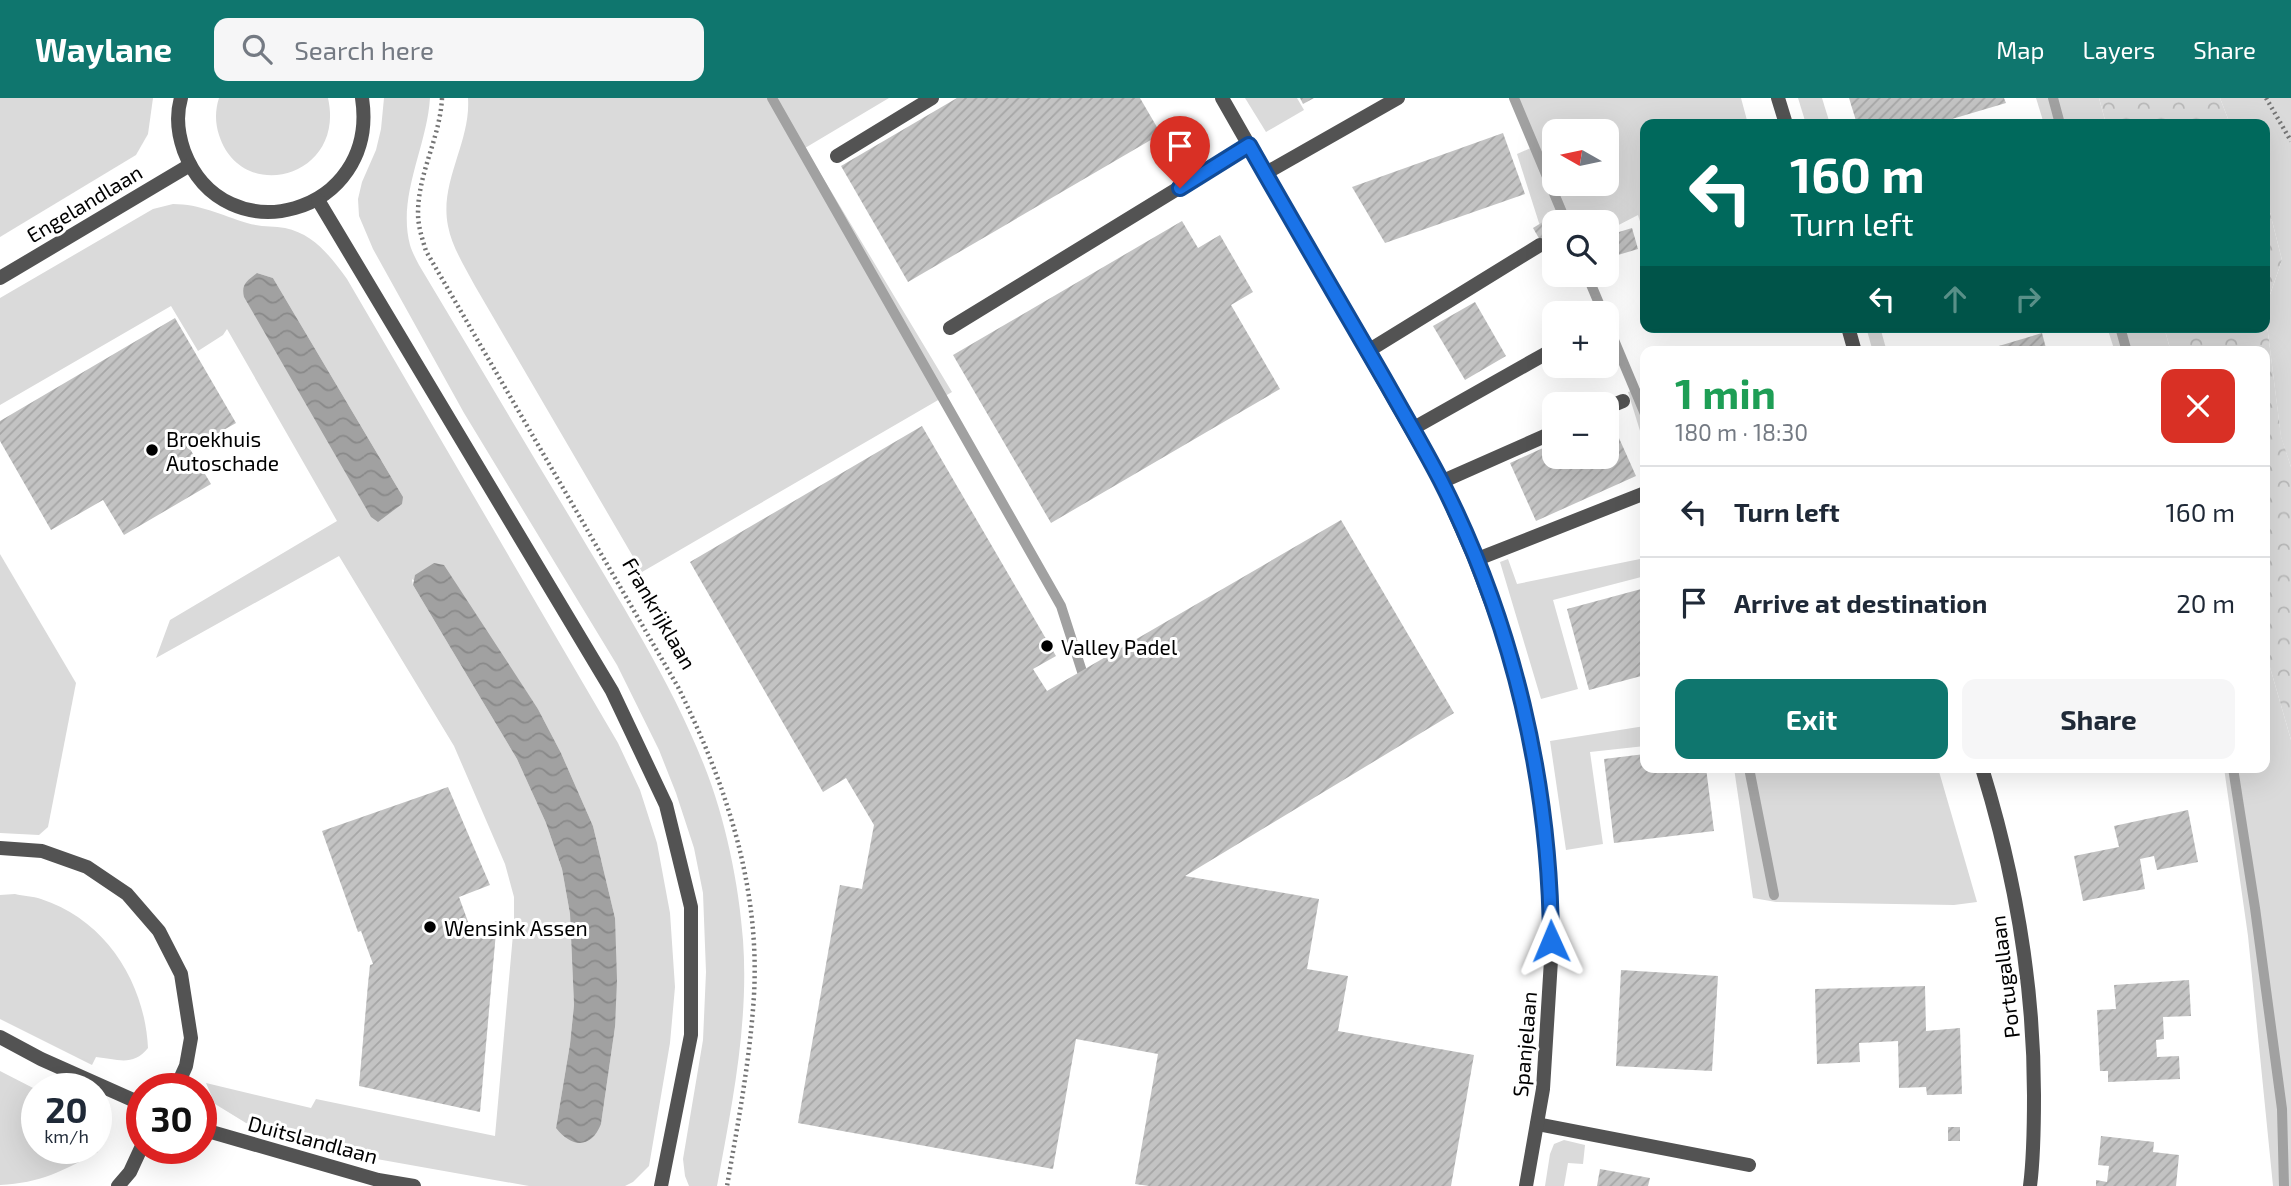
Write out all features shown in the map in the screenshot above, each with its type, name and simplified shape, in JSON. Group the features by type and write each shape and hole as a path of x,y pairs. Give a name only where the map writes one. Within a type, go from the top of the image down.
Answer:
{"street":[{"path":"181,98 178,107 179,137 190,165 205,184 224,199 246,209 270,212 295,209 318,200 337,185 352,165 362,142 365,117 362,98"},
{"path":"837,156 932,98"},
{"name":"Spanjelaan","path":"1222,98 1441,482 1475,560 1512,659 1529,733 1544,827 1551,903 1551,960 1543,1089 1526,1186"},
{"path":"1266,173 1398,98"},
{"path":"1778,98 1784,119"},
{"path":"950,328 1249,145"},
{"name":"Engelandlaan","path":"0,278 190,165"},
{"path":"318,200 612,691 666,805 691,907 691,1035 662,1186"},
{"path":"1368,351 1540,245"},
{"path":"1412,429 1542,356"},
{"path":"1619,403 1623,401"},
{"path":"1441,482 1542,437"},
{"path":"1475,560 1640,495"},
{"name":"Portugallaan","path":"1983,773 2006,850 2021,926 2029,986 2034,1053 2034,1114 2029,1186"},
{"path":"0,848 42,851 87,867 127,894 159,931 181,974 191,1038 183,1073"},
{"path":"0,1037 41,1059 126,1097"},
{"path":"1537,1124 1749,1164"},
{"name":"Duitslandlaan","path":"217,1134 378,1180 414,1186"},
{"path":"118,1186 134,1164"}],"path":[{"name":"Frankrijklaan","path":"442,98 438,130 419,199 420,232 426,251 678,687 708,750 732,815 751,917 754,994 743,1090 727,1186"},
{"path":"2266,98 2291,141"}],"green space":[{"path":"0,98 153,98 148,134 136,155 0,237"},
{"path":"219,98 328,98 329,125 322,147 307,163 288,173 268,175 248,170 231,157 219,135 216,116"},
{"path":"384,98 430,98 407,208 407,227 412,250 660,671 691,734 718,806 738,896 743,940 744,1002 738,1064 717,1186 689,1186 683,1159 703,1040 706,972 703,893 694,848 659,750 617,665 464,413 373,249 359,216 358,199 362,182 376,150"},
{"path":"468,98 889,98 805,148 952,392 642,572 452,242 446,210 451,178 465,130"},
{"path":"1245,98 1297,98 1304,110 1266,132"},
{"path":"1510,98 1741,98 1747,119 1640,119 1640,222 1638,215 1619,225 1619,210 1542,210 1542,228 1517,154 1533,147"},
{"path":"1798,98 1822,98 1828,119 1804,119"},
{"path":"2036,98 2099,98 2105,119 2042,119"},
{"path":"2099,98 2220,98 2228,119 2105,119"},
{"path":"2220,98 2291,98 2291,467 2281,437 2268,333 2270,295 2282,260 2270,213 2270,119 2228,119"},
{"path":"173,204 192,206 252,224 285,228 305,235 328,255 347,279 618,743 640,790 657,843 670,913 675,987 670,1043 649,1166 633,1182 625,1186 529,1186 371,1158 246,1123 217,1105 217,1086 311,1108 316,1099 495,1136 514,897 505,864 454,746 339,556 156,658 170,620 337,521 227,329 223,335 198,351 171,306 0,405 0,298 153,209","holes":["257,273 273,278 403,497","412,579 496,647 538,709 561,753 593,826 615,918 615,1027 601,1124 556,1128 574,1005 570,914 562,869 546,823 517,759 413,585"]},
{"path":"2270,213 2282,260 2270,295"},
{"path":"1868,333 1882,333 1885,346 1871,346"},
{"path":"2109,333 2166,333 2169,346 2113,346"},
{"path":"2166,333 2268,333 2270,346 2169,346"},
{"path":"2270,349 2281,436 2291,467 2291,740 2270,667"},
{"path":"1640,388 1640,431 1628,392"},
{"path":"0,554 76,683 48,827 39,835 0,833"},
{"path":"1508,559 1517,584 1640,559 1640,577 1553,600 1578,689 1541,699 1500,562"},
{"path":"2270,667 2291,740 2291,1186 2273,1186 2248,936 2225,773 2270,773"},
{"path":"1640,727 1640,747 1590,752 1603,844 1566,850 1550,741"},
{"path":"1735,773 1939,773 1977,902 1954,905 1776,902 1753,898"},
{"path":"15,894 38,898 64,909 103,938 118,957 139,1000 148,1048 142,1054 130,1060 96,1057 92,1065 0,1019 0,895"},
{"path":"0,1071 21,1082 21,1164 75,1164 28,1182 0,1185"},
{"path":"1564,1140 1585,1145 1583,1164 1568,1163 1564,1186 1545,1186 1554,1144"}],"water":[{"path":"257,273 273,278 403,497 402,504 378,522 371,517 244,297 244,286"},
{"path":"434,563 444,565 538,709 593,826 615,918 617,980 615,1027 601,1124 587,1142 568,1139 556,1128 574,1005 570,914 562,869 546,823 517,759 413,585 415,575"}],"building":[{"path":"957,98 1140,98 1161,134 908,282 841,166"},
{"path":"1300,98 1314,98 1303,104"},
{"path":"1849,98 2004,98 2006,103 1952,119 1855,119"},
{"path":"1503,133 1525,194 1385,243 1352,187"},
{"path":"1182,221 1198,248 1220,235 1253,292 1231,305 1280,389 1051,523 953,355"},
{"path":"1542,222 1542,244 1533,228"},
{"path":"1632,228 1638,249 1619,255 1619,232"},
{"path":"1475,302 1506,356 1465,380 1433,326"},
{"path":"175,318 236,423 190,449 211,484 124,535 103,500 51,530 0,441 0,421"},
{"path":"2042,333 2045,346 1999,346"},
{"path":"922,426 1056,656 1033,669 1047,691 1341,520 1454,713 1185,876 1319,899 1307,969 1348,976 1338,1031 1474,1055 1451,1186 1135,1184 1158,1054 1076,1039 1053,1169 798,1123 840,885 862,889 874,825 846,778 823,792 690,562"},
{"path":"1619,438 1636,476 1536,521 1510,463 1542,448 1542,469 1619,469"},
{"path":"1640,589 1640,676 1589,690 1567,609"},
{"path":"1640,755 1640,773 1707,773 1714,831 1614,843 1604,759"},
{"path":"448,787 490,885 459,897 471,930 497,921 480,1112 359,1086 370,965 373,964 361,931 358,932 322,831"},
{"path":"2188,810 2198,862 2157,870 2154,856 2140,859 2145,889 2083,901 2074,856 2119,847 2114,826"},
{"path":"1621,970 1718,976 1712,1071 1616,1066"},
{"path":"2189,980 2191,1016 2163,1017 2164,1039 2156,1040 2157,1057 2179,1056 2180,1079 2108,1082 2108,1071 2100,1071 2097,1010 2116,1009 2114,985"},
{"path":"1925,986 1926,1031 1960,1028 1962,1094 1927,1095 1926,1087 1899,1088 1898,1041 1859,1043 1860,1062 1817,1064 1815,989"},
{"path":"1948,1127 1960,1127 1960,1141 1948,1141"},
{"path":"2101,1136 2154,1142 2153,1152 2179,1155 2176,1186 2096,1186 2096,1180 2107,1182 2109,1166 2098,1165"},
{"path":"1600,1169 1650,1178 1648,1186 1597,1186"}],"waterway":[{"path":"772,98 1061,606 1086,684"},
{"path":"1514,98 1561,210"},
{"path":"2053,98 2059,119"},
{"path":"1592,287 1598,301"},
{"path":"2122,333 2125,346"},
{"path":"1619,352 1640,402"},
{"path":"1750,773 1774,895"},
{"path":"2234,773 2282,1109 2284,1186"}],"place":[{"name":"Broekhuis Autoschade","path":"152,450"},
{"name":"Valley Padel","path":"1047,646"},
{"name":"Wensink Assen","path":"430,927"}],"route":[{"path":"1180,188 1249,145 1441,482 1475,560 1512,659 1529,733 1544,827 1551,903 1551,941"}]}
